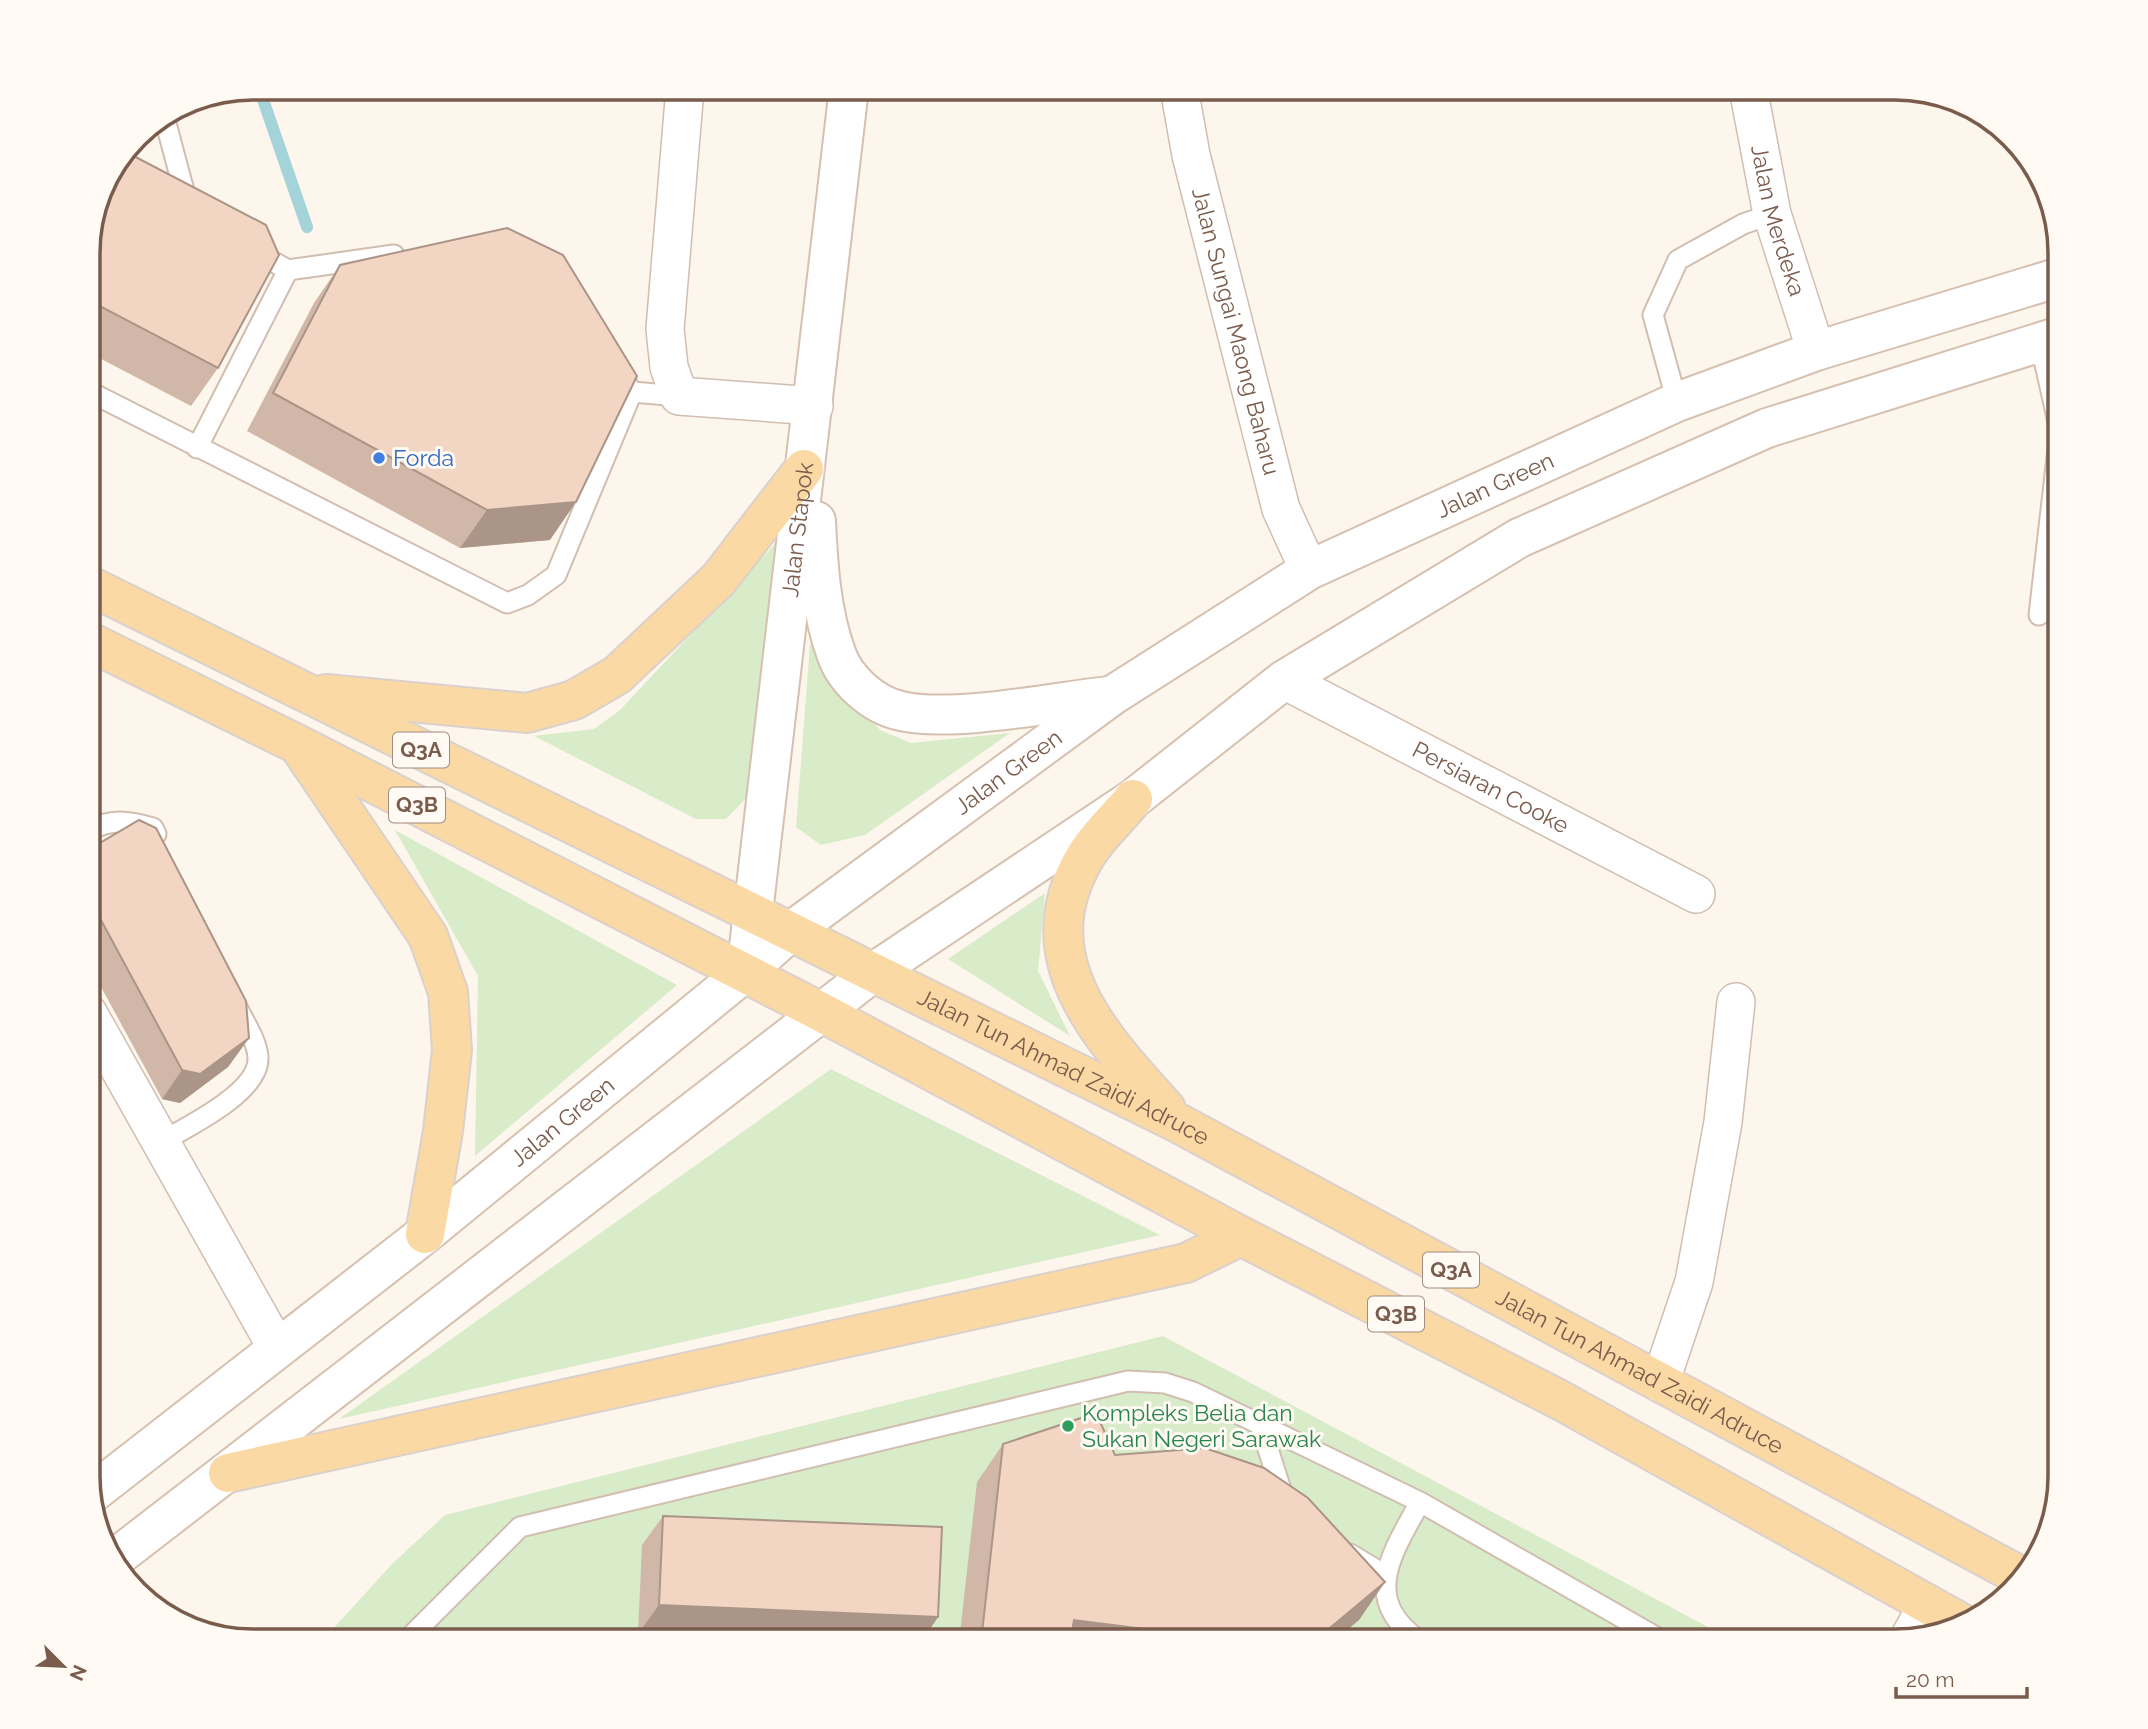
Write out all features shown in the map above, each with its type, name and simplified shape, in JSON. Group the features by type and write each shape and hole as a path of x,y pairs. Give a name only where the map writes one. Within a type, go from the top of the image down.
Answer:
{"main road":[{"name":"Jalan Stapok","path":"744,973 755,912 848,100"},
{"name":"Jalan Green","path":"100,1487 425,1234 744,973 790,932 1113,695 1309,570 1677,402 1816,351 2048,281"},
{"path":"121,1554 871,974 1133,799 1284,680 1519,538 1767,428 2048,340"},
{"path":"812,419 819,573 836,654 855,685 880,703 901,711 930,713 982,711 1113,695"},
{"path":"296,690 527,713 573,700 617,675 719,579 804,469"},
{"name":"Jalan Tun Ahmad Zaidi Adruce","path":"100,591 296,690 755,912 871,974 1178,1123 2014,1573"},
{"name":"Q3B","path":"100,647 297,744 821,1012 1241,1236 1572,1406 1952,1618"},
{"path":"297,744 428,936 448,992 452,1050 443,1131 425,1234"},
{"path":"1133,799 1085,856 1064,904 1061,945 1073,983 1094,1025 1178,1123"},
{"path":"228,1473 1186,1263 1241,1236"}],"street":[{"path":"684,100 665,329 668,367 679,396 812,419"},
{"name":"Jalan Sungai Maong Baharu","path":"1181,100 1191,155 1281,509 1309,570"},
{"name":"Jalan Merdeka","path":"1750,100 1772,214 1816,351"},
{"name":"Persiaran Cooke","path":"1284,680 1696,894"},
{"path":"1660,1383 1694,1282 1723,1122 1736,1002"},
{"path":"100,1034 277,1348"},
{"path":"1915,1628 1928,1604"}],"lane":[{"path":"167,126 197,219 167,204"},
{"path":"1677,402 1653,315 1678,260 1743,224 1772,214"},
{"path":"239,243 288,270 410,253"},
{"path":"197,448 288,270"},
{"path":"604,347 632,392"},
{"path":"632,392 679,396"},
{"path":"100,397 507,603 528,595 556,575 632,392"},
{"path":"2039,615 2048,536"},
{"path":"100,824 106,821 131,822 153,828 165,853"},
{"path":"161,1142 219,1109 255,1074 258,1058 230,992"},
{"path":"421,1629 520,1527 1128,1381 1165,1382 1260,1424 1420,1503 1640,1629"},
{"path":"1260,1424 1280,1494 1293,1510"},
{"path":"1406,1629 1391,1609 1386,1594 1385,1575 1391,1556 1420,1503"},
{"path":"1338,1547 1385,1575"}],"green space":[{"path":"790,528 753,791 726,819 696,819 534,736 594,729 620,710"},
{"path":"810,644 880,730 911,743 1010,733 865,835 821,845 796,827"},
{"path":"395,830 677,985 475,1156 478,976"},
{"path":"1045,893 1038,971 1070,1036 948,959"},
{"path":"831,1069 1160,1235 339,1419"},
{"name":"Kompleks Belia dan Sukan Negeri Sarawak","path":"1163,1336 1712,1629 333,1629 392,1564 445,1515"}],"building":[{"path":"134,156 266,225 279,255 218,368 100,306 100,243 105,213 120,176"},
{"path":"507,228 563,255 637,376 576,502 487,510 273,393 340,265"},
{"path":"139,820 156,828 246,1001 249,1038 200,1074 182,1070 100,918 100,843"},
{"path":"1096,1413 1115,1455 1205,1448 1264,1468 1308,1498 1385,1582 1329,1629 1145,1629 1074,1620 1072,1629 982,1629 1003,1444"},
{"path":"663,1516 942,1527 938,1617 659,1605"}],"waterway":[{"path":"263,100 307,227"}],"place":[{"name":"Forda","path":"379,458"},
{"name":"Kompleks Belia dan Sukan Negeri Sarawak","path":"1068,1426"}]}
